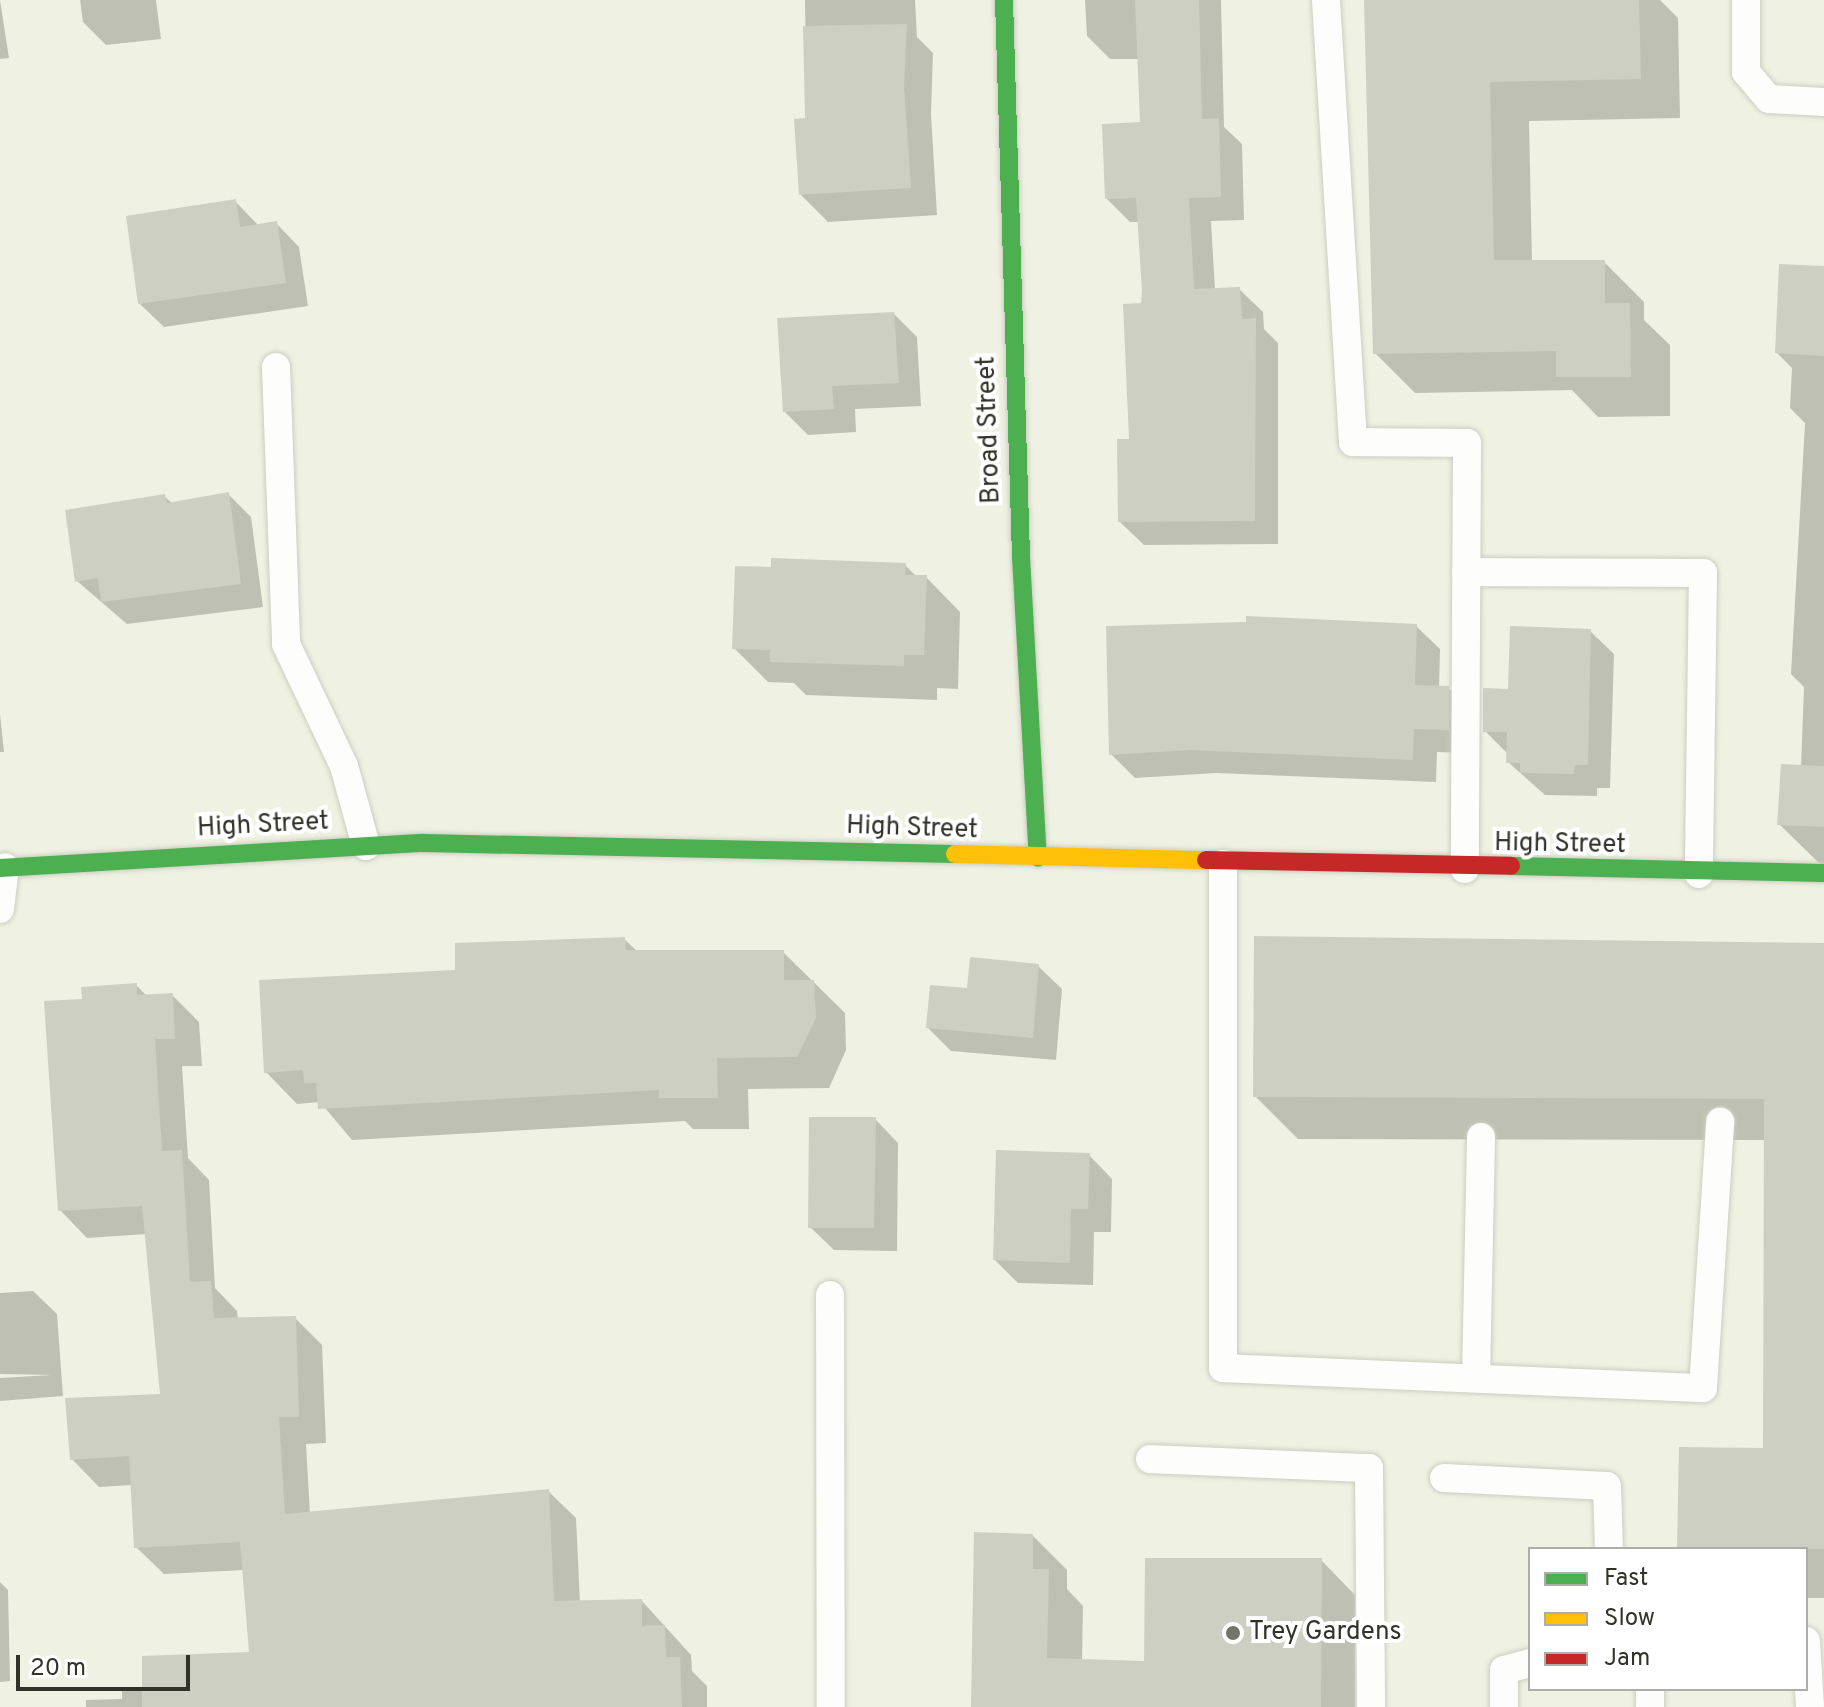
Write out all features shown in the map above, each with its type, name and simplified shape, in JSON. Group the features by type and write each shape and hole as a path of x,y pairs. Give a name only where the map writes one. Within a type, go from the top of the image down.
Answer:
{"street":[{"name":"Broad Street","path":"1004,0 1021,557 1038,858"},
{"name":"High Street","path":"2,868 423,843 1223,864 1699,874 1824,873"}],"lane":[{"path":"1326,0 1353,442 1467,443 1465,869"},
{"path":"1746,0 1746,72 1769,99 1824,102"},
{"path":"276,367 286,644 344,766 366,846"},
{"path":"1466,572 1703,573 1699,874"},
{"path":"1223,864 1223,1368 1703,1388 1720,1122"},
{"path":"0,909 2,868"},
{"path":"1476,1378 1481,1137"},
{"path":"830,1295 831,1707"},
{"path":"1150,1459 1369,1468 1371,1707"},
{"path":"1444,1478 1607,1486 1609,1547"},
{"path":"1504,1707 1504,1670 1528,1664"},
{"path":"1808,1674 1810,1707"}],"building":[{"path":"1135,0 1199,0 1202,119 1219,118 1221,197 1189,198 1194,289 1240,287 1242,319 1256,318 1255,521 1118,522 1117,439 1129,439 1123,304 1141,303 1142,291 1136,198 1105,199 1102,124 1140,122"},
{"path":"1364,0 1639,0 1641,79 1490,82 1494,260 1605,260 1605,303 1630,303 1631,377 1556,377 1556,351 1373,354"},
{"path":"907,24 904,86 911,188 799,195 794,119 805,118 803,26"},
{"path":"236,199 240,227 277,221 286,283 138,304 126,216"},
{"path":"1779,264 1824,266 1824,356 1775,353"},
{"path":"894,312 899,383 832,386 834,409 783,412 777,318"},
{"path":"229,492 241,584 101,602 98,578 75,582 65,510 165,494 167,503"},
{"path":"771,558 906,563 905,575 927,575 924,655 904,655 904,666 770,662 770,650 732,649 735,566 771,567"},
{"path":"1246,616 1417,624 1415,685 1449,686 1449,730 1414,729 1413,760 1191,750 1109,755 1106,626 1246,622"},
{"path":"1510,626 1591,629 1588,765 1575,765 1574,774 1520,773 1520,763 1506,763 1507,732 1483,732 1483,688 1508,689"},
{"path":"1781,764 1824,766 1824,827 1777,825"},
{"path":"1254,936 1824,943 1824,1549 1677,1547 1679,1447 1763,1448 1764,1099 1253,1097"},
{"path":"625,937 626,950 784,950 784,980 814,980 816,1018 797,1057 717,1058 718,1098 659,1098 659,1090 318,1109 316,1083 304,1083 303,1070 264,1073 259,980 455,970 455,943"},
{"path":"970,957 1039,964 1033,1038 926,1028 930,985 967,988"},
{"path":"137,983 137,995 173,993 175,1039 155,1039 162,1151 182,1150 190,1282 211,1281 214,1318 296,1316 299,1417 279,1417 285,1514 549,1489 554,1601 642,1599 642,1626 665,1625 666,1657 680,1657 682,1707 142,1707 142,1656 249,1652 240,1542 134,1548 129,1456 70,1460 65,1398 160,1394 142,1206 58,1211 44,1001 82,999 81,987"},
{"path":"809,1117 876,1117 874,1228 808,1228"},
{"path":"996,1150 1090,1153 1088,1209 1071,1209 1070,1263 993,1260"},
{"name":"Trey Gardens","path":"974,1532 1033,1534 1033,1569 1049,1569 1047,1658 1144,1661 1145,1558 1322,1558 1321,1707 971,1707"}],"traffic: fast":[{"path":"1004,0 1021,557 1038,858"},
{"path":"0,868 423,843 955,854"},
{"path":"1511,866 1824,873"}],"traffic: slow":[{"path":"955,854 1206,860"}],"traffic: jam":[{"path":"1206,860 1511,866"}],"place":[{"name":"Trey Gardens","path":"1233,1633"}]}
